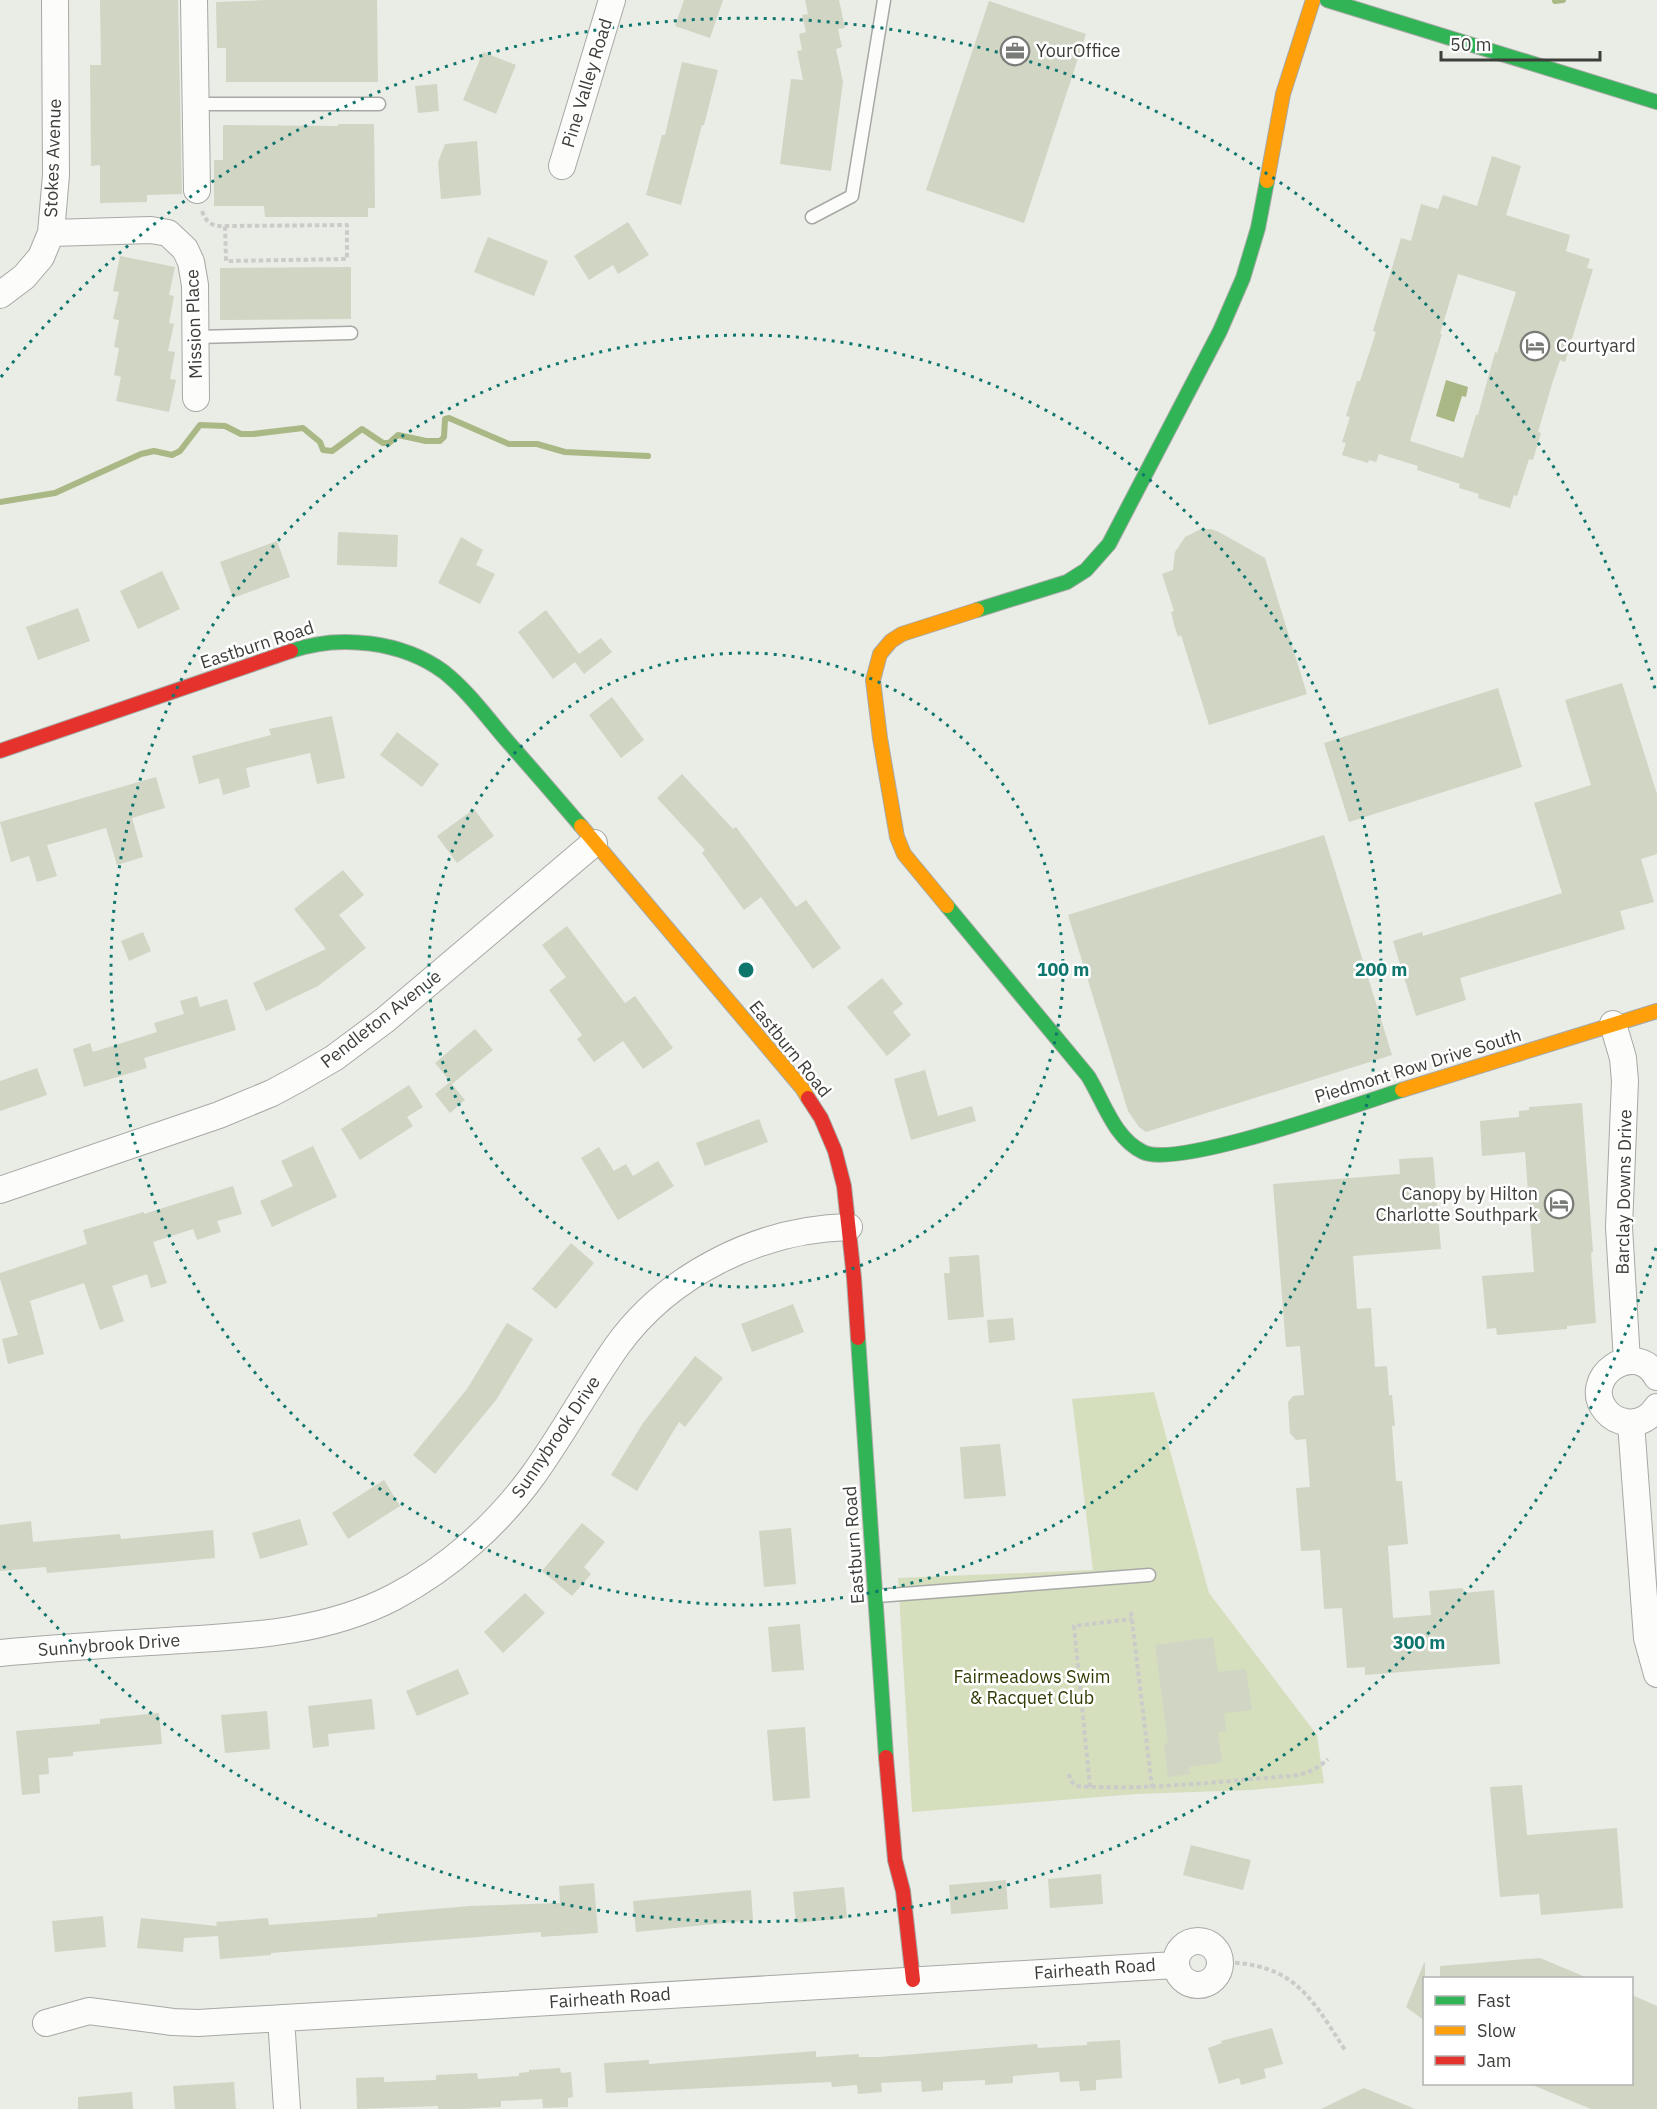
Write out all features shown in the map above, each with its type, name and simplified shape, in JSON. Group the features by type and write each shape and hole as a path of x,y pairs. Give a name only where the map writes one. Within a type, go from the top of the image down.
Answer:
{"street":[{"name":"Stokes Avenue","path":"0,295 24,277 41,257 51,233 56,175 55,0"},
{"path":"194,0 199,197"},
{"name":"Pine Valley Road","path":"562,166 612,0"},
{"name":"Piedmont Row Drive South","path":"1313,0 1283,94 1258,228 1243,278 1220,331 1109,544 1086,570 1067,582 896,637 880,654 873,680 876,717 897,837 904,854 1088,1076 1102,1099 1116,1130 1126,1141 1144,1153 1155,1156 1188,1153 1231,1143 1657,1011"},
{"path":"1327,0 1657,102"},
{"name":"Mission Place","path":"51,233 151,230 168,233 185,249 191,262 195,285 196,398"},
{"name":"Eastburn Road","path":"0,751 305,646 337,641 359,642 391,647 422,659 439,669 466,693 802,1089 821,1118 835,1151 844,1186 857,1314 889,1805 895,1860 903,1891 913,1980"},
{"name":"Pendleton Avenue","path":"0,1190 219,1115 272,1093 334,1058 385,1020 594,843"},
{"name":"Barclay Downs Drive","path":"1613,1024 1623,1058 1625,1081 1619,1227 1627,1361"},
{"name":"Sunnybrook Drive","path":"0,1653 264,1635 338,1619 394,1597 450,1562 503,1513 534,1474 618,1345 644,1315 673,1289 721,1258 745,1248 791,1234 849,1227"},
{"path":"1657,1377 1646,1365 1627,1361 1608,1370 1602,1378 1600,1389 1600,1399 1604,1408 1620,1421 1631,1423 1649,1417 1657,1407"},
{"path":"1631,1423 1645,1617 1650,1651 1657,1674"},
{"name":"Fairheath Road","path":"46,2023 89,2011 190,2023 1175,1965 1185,1983 1199,1986 1212,1981 1217,1976 1220,1962"},
{"path":"281,2018 287,2109"}],"lane":[{"path":"812,217 852,196 884,0"},
{"path":"196,104 379,104"},
{"path":"196,337 351,333"},
{"path":"876,1596 1149,1575"}],"path":[{"path":"199,197 208,223 217,226 347,225 347,259 226,261 225,226"},
{"path":"1131,1612 1152,1787"},
{"path":"1090,1787 1074,1626 1132,1619"},
{"path":"1069,1774 1076,1786 1152,1787 1305,1774 1318,1768 1328,1759"},
{"path":"1220,1962 1256,1965 1286,1977 1303,1989 1316,2005 1345,2050"}],"green space":[{"name":"Fairmeadows Swim & Racquet Club","path":"1154,1392 1209,1593 1317,1735 1324,1783 1251,1790 1136,1794 912,1812 898,1578 1093,1570 1072,1399"}],"shaded area":[{"path":"1446,380 1468,387 1466,397 1462,396 1454,422 1436,416"}],"building":[{"path":"100,0 178,0 182,194 147,195 147,202 100,203 100,165 91,166 90,65 101,65"},
{"path":"377,0 378,82 226,82 226,48 217,48 216,2"},
{"path":"684,0 723,0 710,38 675,26"},
{"path":"805,0 839,0 845,28 838,29 842,47 836,49 843,82 831,171 780,164 791,79 803,80 797,51 802,50 799,34 806,32 802,15 808,14"},
{"path":"989,1 1086,34 1024,223 926,190"},
{"path":"483,52 516,65 496,114 463,100"},
{"path":"682,62 718,70 681,205 646,195 662,135 665,135"},
{"path":"437,84 439,111 418,113 415,86"},
{"path":"338,124 374,124 375,208 368,208 368,217 265,217 264,206 214,206 214,160 223,160 223,125 338,126"},
{"path":"477,141 481,195 441,199 438,162 445,144"},
{"name":"Courtyard","path":"1492,156 1521,166 1506,215 1570,235 1566,251 1590,259 1587,268 1593,269 1565,362 1560,360 1552,384 1538,432 1541,433 1533,460 1529,459 1517,496 1514,495 1510,508 1478,498 1479,494 1459,488 1460,484 1417,470 1418,466 1379,454 1376,462 1369,460 1368,463 1342,455 1346,443 1342,442 1350,417 1346,416 1376,332 1373,331 1401,238 1411,241 1421,204 1438,209 1443,195 1477,206","holes":["1458,274 1516,292 1463,458 1410,441"]},
{"path":"628,222 649,255 618,274 613,265 589,280 574,256"},
{"path":"488,237 548,261 534,296 474,272"},
{"path":"120,256 175,267 169,295 174,296 169,323 174,324 168,351 175,352 170,379 176,380 169,412 116,401 121,377 114,375 119,348 114,347 119,320 113,319 119,292 113,291"},
{"path":"351,267 351,319 220,320 220,268"},
{"path":"1201,529 1219,532 1265,558 1307,694 1209,725 1181,635 1178,637 1171,612 1174,611 1162,574 1173,570 1175,552 1185,537"},
{"path":"338,532 398,535 397,567 337,565"},
{"path":"461,537 483,550 476,565 495,574 480,604 438,583"},
{"path":"277,541 290,577 233,598 220,562"},
{"path":"162,571 180,609 138,629 120,591"},
{"path":"78,608 90,641 38,660 26,627"},
{"path":"546,610 579,654 601,638 612,652 584,674 575,662 553,679 518,632"},
{"path":"1622,683 1657,794 1657,854 1641,859 1654,902 1620,911 1625,929 1460,978 1466,1000 1416,1016 1393,941 1422,932 1423,936 1562,893 1534,803 1591,785 1565,700"},
{"path":"1498,688 1522,767 1349,822 1324,743"},
{"path":"612,697 644,740 621,758 589,715"},
{"path":"332,716 345,778 317,784 310,753 246,768 250,787 223,795 219,778 199,784 192,756 271,735 269,729"},
{"path":"397,732 439,764 422,787 380,755"},
{"path":"682,774 733,829 736,827 796,907 806,900 841,948 813,969 761,897 744,910 702,853 705,850 657,798"},
{"path":"156,777 165,808 132,818 143,857 117,865 106,828 47,845 57,876 37,882 29,856 11,862 0,822"},
{"path":"474,809 494,836 457,863 437,836"},
{"path":"1324,835 1392,1055 1146,1132 1139,1127 1128,1111 1068,915"},
{"path":"343,870 364,895 339,915 366,948 318,986 266,1011 253,983 326,949 294,909"},
{"path":"567,926 625,1003 635,996 673,1048 643,1069 623,1041 594,1062 577,1039 582,1035 549,990 566,977 542,945"},
{"path":"143,932 151,951 129,961 121,941"},
{"path":"882,978 903,1004 893,1012 911,1035 887,1056 847,1007"},
{"path":"197,996 200,1007 227,999 236,1030 144,1058 147,1068 84,1087 73,1049 90,1043 93,1052 157,1032 154,1023 184,1014 180,1001"},
{"path":"475,1029 493,1050 452,1084 435,1063"},
{"path":"37,1068 47,1095 0,1111 0,1081"},
{"path":"925,1070 938,1116 972,1106 976,1121 911,1140 894,1079"},
{"path":"450,1082 465,1100 450,1113 435,1094"},
{"path":"409,1085 423,1107 407,1117 413,1126 360,1160 341,1129"},
{"name":"Canopy by Hilton Charlotte Southpark","path":"1582,1103 1596,1323 1567,1326 1567,1329 1497,1335 1496,1328 1487,1329 1482,1276 1534,1272 1525,1152 1482,1156 1480,1121 1519,1117 1519,1111 1529,1110 1529,1107"},
{"path":"759,1119 768,1142 705,1166 696,1143"},
{"path":"313,1146 337,1197 272,1227 260,1201 293,1186 281,1161"},
{"path":"599,1147 614,1171 626,1164 633,1176 658,1161 674,1186 618,1220 581,1158"},
{"path":"1433,1157 1441,1249 1353,1256 1357,1309 1371,1308 1375,1367 1387,1366 1389,1395 1392,1395 1395,1426 1392,1426 1396,1481 1402,1481 1408,1544 1388,1546 1393,1618 1431,1615 1429,1591 1463,1588 1464,1593 1494,1590 1500,1664 1365,1675 1365,1667 1347,1668 1342,1608 1324,1609 1320,1550 1301,1551 1296,1488 1310,1487 1306,1439 1296,1440 1290,1433 1288,1402 1293,1396 1304,1395 1300,1346 1286,1347 1273,1184 1400,1174 1399,1159"},
{"path":"233,1186 242,1214 217,1221 221,1232 197,1240 193,1229 153,1242 167,1283 151,1288 147,1274 112,1286 124,1321 100,1330 84,1283 30,1301 44,1354 8,1364 2,1339 18,1335 0,1273 87,1244 83,1230 144,1212 144,1214"},
{"path":"571,1243 594,1263 556,1309 532,1289"},
{"path":"979,1255 984,1317 948,1320 944,1273 950,1273 949,1257"},
{"path":"793,1304 804,1332 752,1352 741,1324"},
{"path":"1013,1318 1015,1340 989,1343 987,1320"},
{"path":"507,1323 533,1339 496,1400 435,1474 413,1455 467,1389"},
{"path":"695,1356 723,1378 685,1427 679,1422 637,1491 611,1475 643,1423"},
{"path":"1000,1444 1006,1496 964,1499 960,1447"},
{"path":"384,1480 400,1506 348,1539 332,1513"},
{"path":"300,1519 308,1545 260,1559 252,1533"},
{"path":"31,1521 33,1542 120,1534 121,1539 213,1530 215,1558 47,1573 46,1567 0,1571 0,1525"},
{"path":"582,1523 605,1542 584,1567 591,1574 572,1596 542,1571"},
{"path":"791,1528 796,1584 764,1587 759,1531"},
{"path":"525,1593 545,1613 503,1653 484,1632"},
{"path":"800,1624 804,1670 772,1672 768,1627"},
{"path":"1213,1637 1218,1672 1246,1669 1252,1710 1224,1713 1226,1731 1218,1732 1222,1762 1189,1767 1190,1774 1168,1777 1164,1744 1168,1743 1155,1645"},
{"path":"458,1669 469,1694 417,1716 406,1691"},
{"path":"372,1699 375,1729 328,1734 329,1746 313,1748 308,1706"},
{"path":"267,1711 270,1749 225,1753 221,1715"},
{"path":"159,1713 162,1744 73,1752 73,1756 48,1758 49,1774 39,1775 40,1793 22,1795 16,1731 100,1724 100,1719"},
{"path":"805,1727 810,1798 773,1801 767,1730"},
{"path":"1522,1785 1527,1835 1617,1828 1623,1908 1541,1915 1539,1894 1500,1897 1490,1787"},
{"path":"1191,1845 1251,1860 1243,1890 1183,1875"},
{"path":"1101,1874 1103,1904 1050,1908 1048,1879"},
{"path":"1006,1880 1008,1909 951,1914 949,1885"},
{"path":"594,1883 598,1933 541,1937 541,1932 220,1959 218,1936 184,1938 183,1952 137,1948 141,1918 217,1926 216,1922 268,1918 269,1925 377,1917 377,1914 470,1906 560,1903 559,1886"},
{"path":"844,1887 847,1918 796,1923 793,1892"},
{"path":"751,1890 753,1920 636,1932 633,1901"},
{"path":"103,1916 106,1947 55,1952 52,1921"},
{"path":"1540,1958 1586,1977 1440,1977 1440,1966"},
{"path":"1424,1963 1425,1963 1423,2020 1406,2007"},
{"path":"1633,1995 1657,2006 1657,2109 1591,2109 1532,2085 1633,2085"},
{"path":"1272,2028 1283,2064 1264,2069 1266,2078 1241,2085 1239,2078 1219,2084 1208,2048 1222,2043 1221,2041"},
{"path":"1120,2040 1122,2078 1096,2080 1096,2090 1080,2091 1079,2081 1060,2082 1059,2072 1013,2076 1013,2083 985,2085 985,2080 943,2082 943,2090 922,2092 921,2081 881,2083 882,2092 858,2094 857,2085 832,2087 831,2082 606,2093 604,2063 649,2060 649,2064 816,2051 816,2057 859,2054 859,2057 879,2057 1037,2044 1038,2048 1087,2045 1087,2042"},
{"path":"560,2068 561,2073 571,2072 573,2097 568,2098 568,2107 543,2108 542,2099 501,2101 501,2107 438,2109 438,2106 357,2109 356,2078 384,2077 384,2082 436,2080 436,2075 477,2073 478,2079 519,2076 519,2073 529,2072 529,2070"},
{"path":"234,2082 236,2109 175,2109 173,2086"},
{"path":"1364,2088 1413,2108 1413,2109 1321,2109"},
{"path":"132,2092 133,2109 78,2109 78,2097"}],"waterway":[{"path":"1555,1 1563,0"},
{"path":"0,502 55,493 141,454 154,451 172,455 180,451 200,425 225,426 241,434 303,428 320,442 323,450 332,451 362,429 383,443 389,443 398,435 426,441 440,441 444,437 445,419 449,418 509,444 537,444 565,452 648,456"}],"traffic: fast":[{"path":"1327,0 1657,102"},
{"path":"977,610 1067,582 1086,570 1109,544 1220,331 1243,278 1258,228 1267,181"},
{"path":"291,651 329,643 370,644 409,653 444,672 470,697 581,826"},
{"path":"947,906 1088,1076 1124,1138 1143,1152 1162,1155 1228,1144 1402,1090"},
{"path":"858,1338 886,1757"}],"traffic: slow":[{"path":"1267,181 1283,94 1313,0"},
{"path":"947,906 904,854 897,837 880,738 873,680 880,654 891,641 902,634 977,610"},
{"path":"581,826 802,1088 808,1098"},
{"path":"1402,1090 1657,1011"}],"traffic: jam":[{"path":"0,751 291,651"},
{"path":"808,1098 821,1118 835,1151 844,1186 858,1338"},
{"path":"886,1757 895,1860 903,1891 913,1980"}],"place":[{"name":"YourOffice","path":"1015,51"},
{"name":"Courtyard","path":"1535,346"},
{"name":"Canopy by Hilton Charlotte Southpark","path":"1559,1204"}]}
